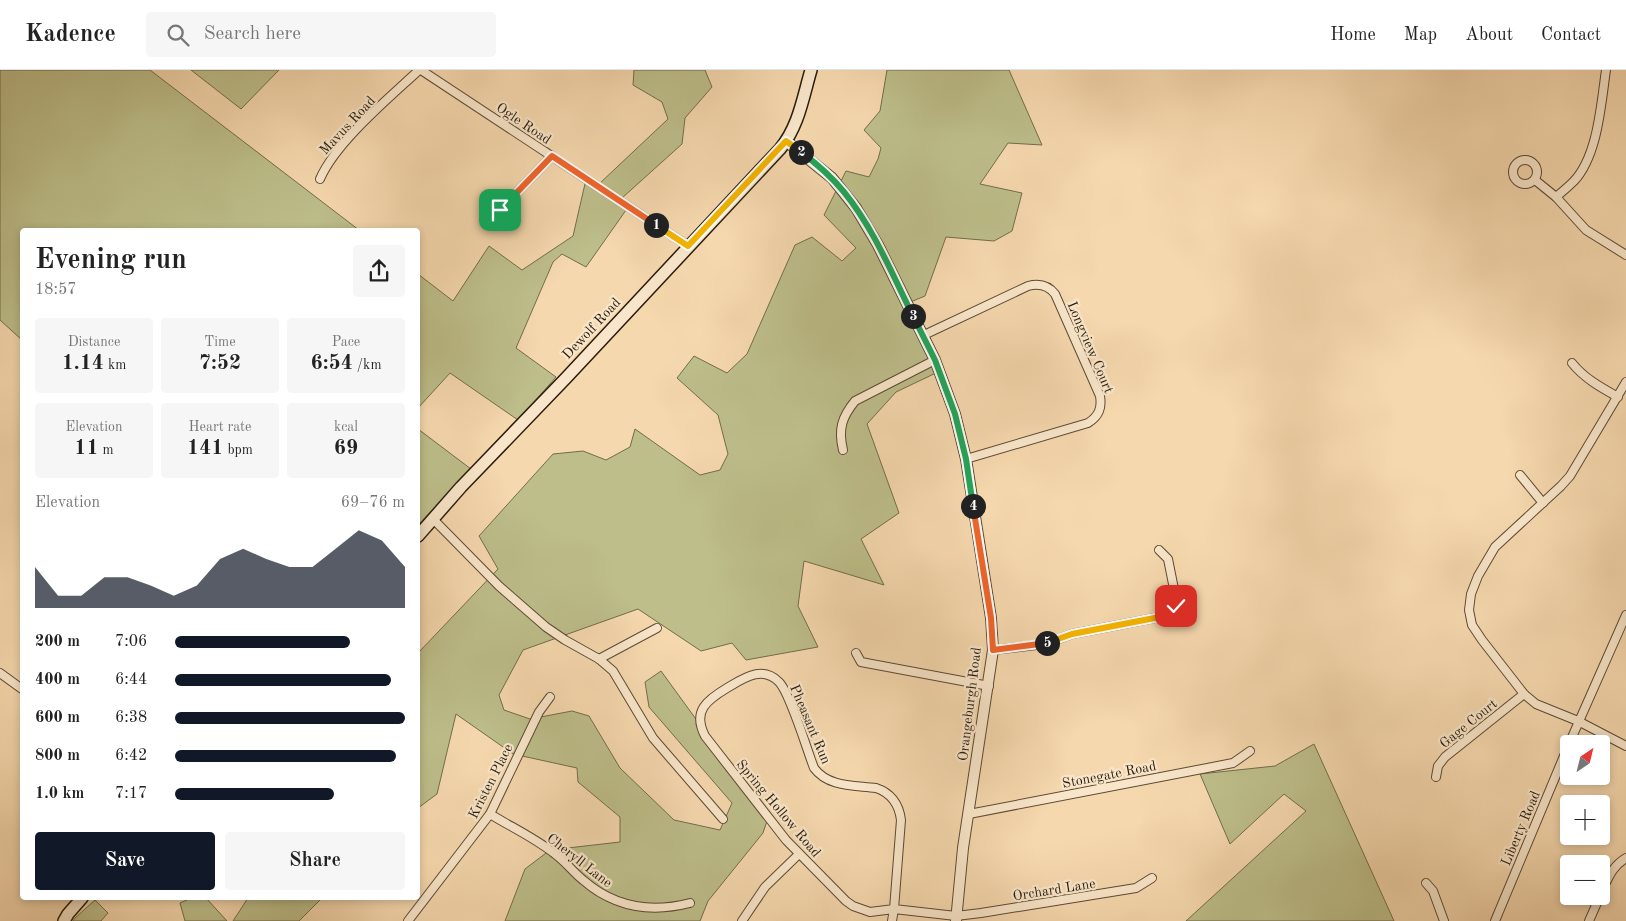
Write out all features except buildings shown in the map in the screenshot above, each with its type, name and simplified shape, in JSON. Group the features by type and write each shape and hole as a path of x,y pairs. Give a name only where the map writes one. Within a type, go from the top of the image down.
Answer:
{"main road":[{"path":"786,141 797,119 811,70"},
{"name":"Dewolf Road","path":"420,534 786,141"},
{"path":"64,921 80,900"}],"street":[{"name":"Ogle Road","path":"420,70 688,246"},
{"name":"Mavus Road","path":"320,179 326,166 358,129 420,70"},
{"path":"1556,197 1574,181 1592,149 1606,70"},
{"name":"Orangeburgh Road","path":"786,141 832,178 856,208 878,245 935,360 955,414 966,459 991,618 993,650 956,918"},
{"path":"500,210 552,156"},
{"path":"1535,180 1547,188 1586,230 1626,255"},
{"name":"Longview Court","path":"924,335 1028,286 1040,284 1046,286 1055,294 1100,396 1101,402 1098,415 1088,424 966,459"},
{"path":"843,450 839,436 846,412 855,401 935,360"},
{"path":"1572,363 1591,382 1618,397"},
{"path":"1626,382 1575,469 1561,486 1505,536 1487,557 1471,594 1469,610 1472,625 1524,694 1536,704 1578,721 1626,746"},
{"path":"1520,475 1542,503"},
{"path":"433,518 499,586 546,627 599,659 613,671 653,738 723,819"},
{"path":"993,650 1045,644 1072,634 1165,616 1172,612 1176,606 1176,599 1168,559 1159,550"},
{"name":"Liberty Road","path":"1573,735 1626,615"},
{"path":"599,659 657,628"},
{"path":"856,653 860,662 989,686"},
{"path":"0,673 20,688"},
{"name":"Pheasant Run","path":"731,686 756,674 770,675 776,679 785,690 814,768 818,773 823,778 835,783 876,788 893,799 900,812 901,820 892,921"},
{"name":"Spring Hollow Road","path":"731,686 711,697 706,702 700,716 702,730 774,825 799,854 853,906 870,912 894,908 956,918"},
{"name":"Gage Court","path":"1436,777 1438,766 1445,757 1524,694"},
{"name":"Kristen Place","path":"408,921 490,814 538,712 550,696"},
{"name":"Stonegate Road","path":"969,814 1233,763 1250,752"},
{"name":"Liberty Road","path":"1495,921 1560,766"},
{"name":"Cheryll Lane","path":"490,814 545,847 568,864 592,888 612,899 631,906 646,908 670,908 690,903"},
{"path":"742,921 765,887 799,854"},
{"path":"1610,875 1619,862 1626,858"},
{"name":"Orchard Lane","path":"956,918 1136,888 1152,878"},
{"path":"1426,883 1433,891 1444,921"},
{"path":"1589,921 1596,905"}],"green space":[{"path":"0,70 150,70 356,228 20,228 20,338 0,320"},
{"path":"191,70 279,70 241,109"},
{"path":"634,70 705,70 712,87 685,118 682,144 622,198 631,203 586,267 562,254 553,262 516,348 556,377 518,420 450,373 420,406 420,276 453,301 489,246 522,270 573,236 587,175 599,184 668,119 662,102 633,85"},
{"path":"887,70 1009,70 1042,145 1008,143 980,184 1022,193 1012,231 994,241 946,237 925,296 908,303 938,372 896,392 867,424 899,513 861,539 884,585 804,561 798,606 818,647 746,660 732,643 701,651 638,609 523,650 499,695 504,710 530,719 572,711 589,716 620,768 674,820 720,830 732,803 649,707 645,682 661,671 768,818 763,833 708,901 700,921 505,921 525,869 550,850 620,842 620,817 578,782 577,768 513,754 456,714 437,794 420,807 420,651 498,569 479,536 553,454 583,451 606,460 630,447 635,429 700,475 720,470 728,454 718,415 677,378 694,356 727,373 747,354 795,245 812,237 842,261 856,248 824,215 846,171 869,177 881,148 864,130 880,111"},
{"path":"420,431 471,469 420,523"},
{"path":"1314,744 1394,921 1186,921 1306,811 1284,794 1230,844 1200,774 1275,766"},
{"path":"95,900 108,913 101,921 73,921 75,918"},
{"path":"187,900 208,900 227,921 185,921 180,903"},
{"path":"247,900 320,900 299,921 233,921"}],"route":[{"path":"500,210 552,156 688,246 786,141 832,178 856,208 878,245 935,360 955,414 966,459 991,618 993,650 1045,644 1072,634 1165,616 1172,612 1176,606"}]}
